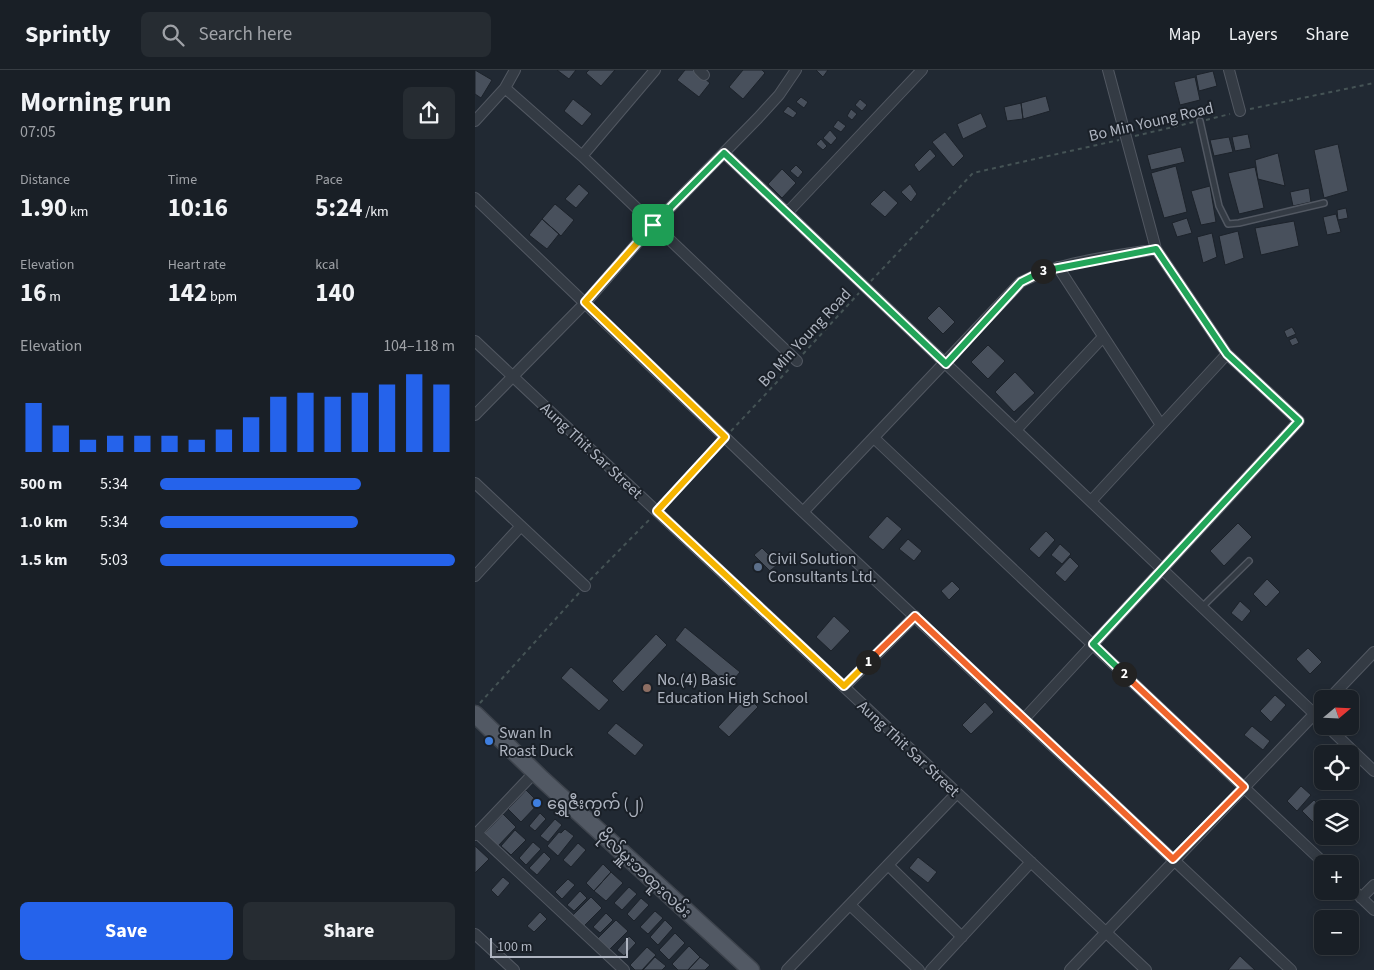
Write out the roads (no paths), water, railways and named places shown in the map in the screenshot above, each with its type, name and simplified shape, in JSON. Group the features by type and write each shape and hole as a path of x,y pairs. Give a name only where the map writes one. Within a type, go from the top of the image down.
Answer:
{"main road":[{"name":"ဗိုလ်မှူးဘထူးလမ်း","path":"475,714 534,773 751,970"}],"street":[{"path":"475,121 505,88 515,70"},
{"path":"582,156 655,70"},
{"path":"475,415 585,302 653,225 779,95 796,70"},
{"path":"787,213 923,70"},
{"path":"1024,719 1163,571 1299,421 1227,354 1156,249 1108,70"},
{"path":"1229,70 1240,111"},
{"path":"505,88 582,156 797,361"},
{"path":"724,153 1314,714 1173,859 1070,970"},
{"path":"475,198 803,512 1291,970"},
{"path":"803,512 946,364 1021,282 1039,273 1058,267 1156,249"},
{"path":"1058,267 1161,425"},
{"path":"1016,430 1103,337"},
{"name":"Aung Thit Sar Street","path":"475,341 1146,970"},
{"path":"1091,501 1227,354"},
{"path":"874,438 1316,855"},
{"path":"475,483 585,586"},
{"path":"475,576 521,526"},
{"path":"844,686 915,616"},
{"path":"1338,690 1374,652"},
{"path":"1336,735 1374,771"},
{"path":"534,773 476,834 623,970"},
{"path":"787,970 957,792"},
{"path":"931,970 1031,862"},
{"path":"888,865 962,936"},
{"path":"1374,885 1361,898 1374,910"},
{"path":"850,905 919,970"},
{"path":"475,934 514,970"}],"lane":[{"path":"1200,121 1219,206 1228,224 1324,203"},
{"path":"1201,607 1249,561"}],"place":[{"name":"Civil Solution Consultants Ltd.","path":"758,567"},
{"name":"No.(4) Basic Education High School","path":"647,688"},
{"name":"Swan In Roast Duck","path":"489,741"},
{"name":"ရွှေဇီးကွက် (၂)","path":"537,803"}]}
